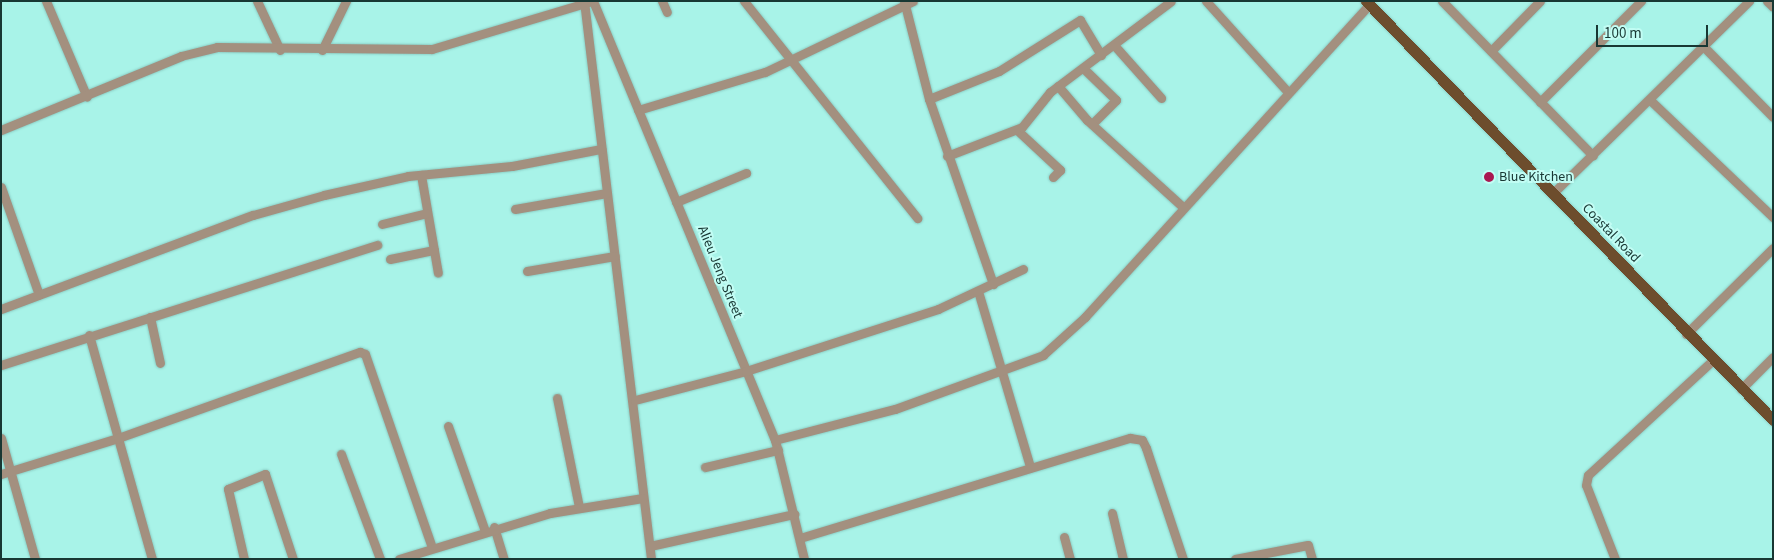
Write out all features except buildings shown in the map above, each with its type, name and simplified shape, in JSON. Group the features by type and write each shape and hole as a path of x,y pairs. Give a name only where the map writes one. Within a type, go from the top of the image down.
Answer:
{"main road":[{"name":"Coastal Road","path":"1367,3 1712,361 1773,420"}],"street":[{"path":"46,1 87,97"},
{"path":"257,1 280,50"},
{"path":"322,50 346,1"},
{"path":"662,1 667,12"},
{"path":"744,1 789,61 917,218"},
{"path":"947,156 1017,130 1058,86 1171,1"},
{"path":"1206,1 1288,92"},
{"path":"1442,1 1593,156"},
{"path":"1491,51 1540,1"},
{"path":"1540,102 1641,1"},
{"path":"1552,194 1593,156 1749,1"},
{"path":"1767,1 1773,7"},
{"path":"1,130 87,97 181,56 216,47 280,50 432,49 588,2 601,149 635,400 650,559"},
{"name":"Alieu Jeng Street","path":"588,2 638,110 775,440 804,559"},
{"path":"638,110 789,61 907,3 929,99 947,156 993,284"},
{"path":"775,440 895,408 1002,372 1043,355 1085,317 1367,3"},
{"path":"929,99 999,71 1080,20 1101,55"},
{"path":"1114,45 1161,98"},
{"path":"1704,47 1773,117"},
{"path":"1083,68 1116,100 1092,124"},
{"path":"1058,86 1092,124 1183,207"},
{"path":"1650,100 1773,217"},
{"path":"1017,130 1060,170 1053,177"},
{"path":"1,309 253,215 422,175 512,166 601,149"},
{"path":"676,202 746,173"},
{"path":"422,175 438,273"},
{"path":"1,188 39,295"},
{"path":"515,209 607,193"},
{"path":"382,224 427,213"},
{"path":"1,365 89,335 377,245"},
{"path":"1686,334 1773,248"},
{"path":"390,259 434,250"},
{"path":"527,271 615,256"},
{"path":"635,400 746,371 938,309 1023,269"},
{"path":"978,291 1030,467"},
{"path":"150,317 160,363"},
{"path":"89,335 152,559"},
{"path":"6,472 118,438 360,352 366,354 432,548"},
{"path":"1741,389 1773,357"},
{"path":"1615,559 1586,485 1588,474 1712,361"},
{"path":"557,398 579,508"},
{"path":"448,426 504,559"},
{"path":"1,438 6,472 35,559"},
{"path":"800,538 1130,438 1142,440 1184,559"},
{"path":"705,466 778,450"},
{"path":"340,454 380,559"},
{"path":"244,559 228,488 265,474 292,559"},
{"path":"399,559 490,529 579,508 643,498"},
{"path":"1112,513 1123,559"},
{"path":"650,546 794,514"},
{"path":"1064,537 1070,559"},
{"path":"1235,559 1308,545 1312,559"}],"place":[{"name":"Blue Kitchen","path":"1489,177"}]}
